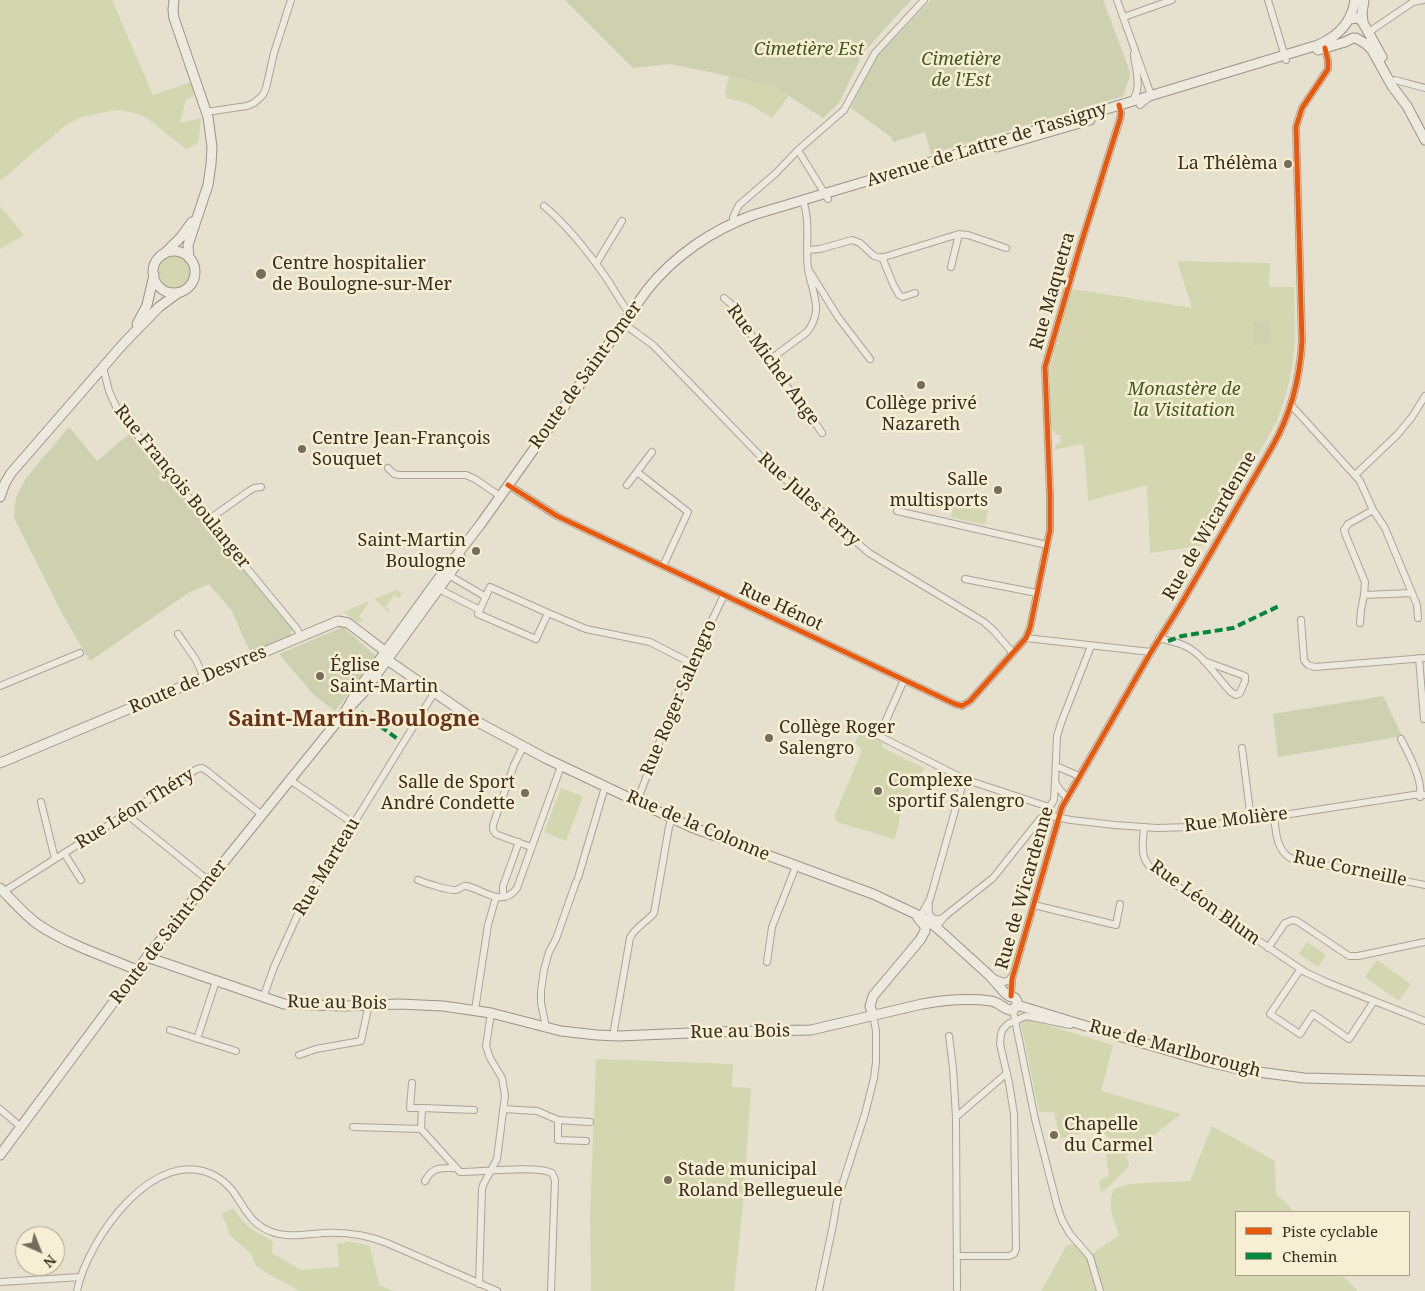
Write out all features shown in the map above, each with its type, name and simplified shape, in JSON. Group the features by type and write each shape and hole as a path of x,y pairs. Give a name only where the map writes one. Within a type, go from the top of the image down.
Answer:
{"main road":[{"path":"0,482 11,473 124,342 159,307 178,292 187,288 194,279 195,269 189,258 188,245 210,175 212,156 211,131 174,18 174,0"},
{"path":"1355,0 1354,10 1345,29 1346,34 1366,44 1372,50 1392,86 1407,106"},
{"path":"1354,38 1361,37 1365,29 1362,13 1364,0"},
{"path":"1348,22 1357,18 1365,26 1425,140"},
{"name":"Avenue de Lattre de Tassigny","path":"1120,108 1285,57 1324,42 1335,35 1348,22"},
{"name":"Avenue de Lattre de Tassigny","path":"1285,57 1325,48 1354,38"},
{"name":"Route de Saint-Omer","path":"0,1155 147,957 345,712 360,697 386,656 500,496 647,290 663,272 685,253 734,221 804,203 1120,108"},
{"path":"124,342 144,312 148,302 155,264 187,230 203,200"},
{"path":"163,254 176,251 189,258"},
{"path":"154,275 156,282 161,288 168,292 178,292"},
{"path":"0,497 11,473"},
{"name":"Route de Desvres","path":"0,763 335,622 348,623 386,656"},
{"name":"Rue de la Colonne","path":"386,656 434,693 476,721 561,766 703,832 873,894 918,916 936,927 990,976 1001,990 1010,996"},
{"path":"2,890 23,911 46,929 137,970"},
{"path":"873,1016 870,1004 873,996 924,935 925,926 918,916"},
{"name":"Rue au Bois","path":"147,957 263,998 288,1004 344,1006 418,1004 475,1010 545,1028 580,1034 612,1036 811,1030 922,1004 949,1000 994,1002 1003,1007"},
{"path":"1010,996 1016,999 1015,1008 1007,1010 1003,1007 1004,1000 1010,996"},
{"name":"Rue de Marlborough","path":"1015,1008 1243,1070 1304,1078 1425,1081"}],"street":[{"path":"206,112 247,106 263,95 291,0"},
{"path":"734,221 739,205 844,110 872,57 924,0"},
{"path":"1117,0 1154,98"},
{"path":"1124,18 1172,0"},
{"path":"1268,0 1285,57"},
{"path":"1365,26 1413,2 1423,0"},
{"path":"1134,45 1138,86 1136,103"},
{"name":"Rue de Wicardenne","path":"1010,996 1014,972 1058,817 1067,798 1272,447 1291,405 1298,375 1302,341 1296,127 1302,108 1328,69 1325,48"},
{"path":"1395,80 1425,88"},
{"name":"Rue Maquetra","path":"1026,638 1030,628 1050,530 1045,367 1120,119 1120,108"},
{"path":"798,150 826,196"},
{"path":"768,361 802,337 813,323 815,315 816,307 808,269 808,222 804,203"},
{"path":"544,206 579,242 630,314"},
{"path":"596,264 622,221"},
{"path":"808,250 820,249 852,240 879,258 959,234 968,235 1006,248"},
{"path":"951,267 959,234"},
{"path":"882,257 899,295 903,297 916,293"},
{"path":"808,269 838,317 870,359"},
{"name":"Rue Michel Ange","path":"724,298 732,305 768,361 822,433"},
{"name":"Rue Jules Ferry","path":"624,324 653,345 768,464 868,553 984,622 1013,653"},
{"name":"Rue François Boulanger","path":"103,367 109,391 119,413 296,629 299,633 297,638"},
{"path":"1355,475 1397,435 1412,417 1425,396"},
{"path":"1291,405 1362,484 1373,510 1385,528 1417,605 1418,618"},
{"path":"628,485 652,452"},
{"path":"388,468 394,474 399,475 466,475 500,496"},
{"path":"637,472 688,512 663,566"},
{"name":"Rue Hénot","path":"508,485 556,516 955,704 962,706 979,692 1026,638"},
{"path":"208,520 249,491 261,487"},
{"path":"1360,623 1365,582 1344,530 1348,524 1373,510"},
{"path":"896,511 1047,545"},
{"path":"446,574 486,597"},
{"path":"965,579 1037,593"},
{"path":"436,587 480,610"},
{"path":"548,613 536,639 478,614 490,587 586,629 650,642 691,663"},
{"path":"1364,595 1412,593"},
{"name":"Rue Roger Salengro","path":"637,802 678,692 724,595"},
{"path":"1301,620 1304,660 1310,666 1422,658 1424,719"},
{"path":"178,634 196,660 204,678"},
{"path":"1026,638 1151,652"},
{"path":"1159,638 1188,647 1204,661 1231,692 1236,695 1240,693 1245,676 1204,661"},
{"path":"904,680 879,736 964,779 1048,807 1053,804 1054,800 1060,727 1092,646"},
{"path":"0,686 80,653"},
{"name":"Rue Marteau","path":"263,998 292,925 434,693"},
{"path":"1401,739 1413,764 1421,797"},
{"path":"523,747 514,765 492,826 496,834 531,847"},
{"path":"1242,748 1251,820"},
{"path":"418,880 454,890 466,886 485,894 499,897 511,894 516,890 561,766"},
{"path":"1056,766 1079,776"},
{"name":"Rue Léon Théry","path":"2,890 200,768 207,771 262,815"},
{"path":"943,918 936,920 930,916 928,910 964,779"},
{"path":"290,780 354,824"},
{"path":"1055,782 1067,798"},
{"path":"545,1028 541,991 546,961 555,942 577,880 605,787"},
{"name":"Rue Molière","path":"1058,817 1101,824 1144,827 1190,827 1421,797"},
{"path":"41,802 55,859"},
{"path":"126,814 209,881"},
{"path":"936,927 943,918 993,878 1042,818 1047,815 1058,817"},
{"name":"Rue Corneille","path":"1274,817 1280,845 1284,854 1290,858 1425,885"},
{"path":"612,1036 630,938 634,931 654,913 672,818"},
{"name":"Rue Léon Blum","path":"1144,827 1143,855 1146,863 1152,869 1300,970 1374,1002 1425,1021"},
{"path":"475,1010 488,924 519,842"},
{"path":"64,853 81,880"},
{"path":"767,962 771,931 796,866"},
{"path":"918,916 930,899"},
{"path":"1034,905 1116,925 1120,904"},
{"path":"1268,948 1285,923 1292,920 1347,955 1355,957 1425,942"},
{"path":"924,935 932,930 943,934"},
{"path":"1300,970 1270,1014 1300,1034 1313,1014 1349,1039 1374,1002"},
{"path":"990,976 1004,982 1009,980 1014,972"},
{"path":"197,1039 216,981"},
{"path":"299,1055 316,1049 361,1041 368,1004"},
{"path":"1015,1008 1015,1020 1035,1119 1057,1205 1062,1220 1070,1234 1090,1257 1100,1291"},
{"path":"479,1284 483,1185 498,1156 505,1096 500,1075 488,1054 486,1046 490,1013"},
{"path":"819,1291 837,1201 873,1083 876,1057 876,1028 873,1016"},
{"path":"957,1256 1009,1256 1014,1254 1016,1249 1014,1114 1000,1044 1003,1029 1015,1020 1029,1016 1093,1029"},
{"path":"170,1030 236,1051"},
{"path":"949,1036 956,1117 957,1290"},
{"path":"956,1117 1007,1073"},
{"path":"412,1083 410,1108 474,1110"},
{"path":"422,1108 421,1129 460,1172 542,1170 552,1173 555,1177 551,1291"},
{"path":"0,1109 21,1127"},
{"path":"503,1109 537,1111 558,1120 590,1122"},
{"path":"558,1120 558,1140 586,1141"},
{"path":"353,1127 421,1129"},
{"path":"425,1181 430,1172 436,1169 456,1168"},
{"path":"77,1291 81,1277 100,1237 111,1220 122,1208 140,1191 169,1173 184,1170 200,1170 219,1177 233,1191 252,1220 269,1231 285,1235 348,1233 369,1237 392,1245 497,1291"},
{"path":"0,1282 81,1277"}],"green space":[{"path":"0,0 112,0 153,95 191,82 195,95 186,100 180,123 201,118 198,143 186,149 147,118 135,113 119,110 105,112 82,117 66,125 0,181"},
{"name":"Cimetière Est","path":"565,0 911,0 863,53 839,103 823,118 772,85 670,64 633,68"},
{"name":"Cimetière de l'Est","path":"931,0 1103,0 1130,72 1123,96 931,154 925,132 893,142 891,137 851,108 875,59"},
{"path":"729,76 772,85 789,96 772,118 749,104 727,98 725,92"},
{"path":"0,206 24,235 0,249"},
{"path":"175,256 181,257 186,261 190,266 190,278 186,283 181,287 175,288 169,287 164,283 160,278 159,272 160,266 164,261 169,257"},
{"name":"Monastère de la Visitation","path":"1177,261 1270,263 1269,287 1294,287 1295,339 1287,391 1277,421 1206,545 1150,553 1147,485 1088,501 1083,444 1053,450 1061,442 1060,435 1056,434 1051,428 1050,368 1072,289 1192,308"},
{"path":"1254,321 1270,321 1271,344 1254,345"},
{"path":"69,427 97,461 129,434 294,630 290,632 291,635 250,652 232,611 209,584 188,593 90,661 64,617 14,518 16,497 26,478"},
{"path":"954,503 988,511 985,525 951,517"},
{"path":"397,590 402,594 399,598 394,595 385,607 390,610 389,612 374,599"},
{"path":"369,601 359,617 363,621 361,622 355,621 344,612"},
{"path":"343,627 377,657 335,711 314,695 279,654"},
{"path":"1383,696 1402,736 1278,757 1273,714"},
{"name":"Complexe sportif Salengro","path":"861,731 882,742 883,748 924,768 902,806 895,839 837,822 835,815 862,750 855,743"},
{"path":"561,788 583,796 566,841 544,832"},
{"path":"1307,942 1326,955 1318,967 1299,954"},
{"path":"1377,960 1411,984 1399,1001 1365,977"},
{"path":"1026,1019 1113,1045 1101,1091 1181,1114 1126,1157 1129,1163 1128,1167 1101,1192 1099,1181 1109,1175 1105,1151 1114,1143 1099,1128 1060,1139 1054,1112 1039,1112 1021,1023"},
{"name":"Stade municipal Roland Bellegueule","path":"596,1059 733,1064 732,1087 751,1088 744,1193 734,1291 591,1291 590,1217"},
{"path":"1212,1126 1275,1161 1276,1194 1290,1207 1292,1211 1235,1211 1235,1276 1342,1276 1358,1291 1041,1291 1067,1245 1074,1244 1086,1258 1119,1235 1111,1207 1114,1189 1128,1184 1190,1181"},
{"path":"233,1208 250,1228 273,1241 272,1253 301,1270 339,1267 337,1243 344,1244 346,1241 370,1246 379,1285 393,1291 300,1291 256,1266 251,1254 229,1234 221,1214"}],"marked path":[{"path":"1168,641 1182,636 1233,628 1279,606"},
{"path":"361,712 399,740"}],"cycle path":[{"path":"1011,996 1012,979 1062,807 1279,435 1289,409 1297,383 1302,341 1296,127 1302,108 1328,69 1325,48"},
{"path":"508,485 557,516 962,706 970,701 1026,638 1030,628 1050,530 1045,367 1120,119 1119,105"}],"place":[{"name":"La Thélèma","path":"1288,164"},
{"name":"Centre hospitalier de Boulogne-sur-Mer","path":"261,274"},
{"name":"Collège privé Nazareth","path":"921,385"},
{"name":"Centre Jean-François Souquet","path":"302,449"},
{"name":"Salle multisports","path":"998,490"},
{"name":"Saint-Martin Boulogne","path":"476,551"},
{"name":"Église Saint-Martin","path":"320,676"},
{"name":"Collège Roger Salengro","path":"769,738"},
{"name":"Complexe sportif Salengro","path":"878,791"},
{"name":"Salle de Sport André Condette","path":"525,793"},
{"name":"Chapelle du Carmel","path":"1054,1135"},
{"name":"Stade municipal Roland Bellegueule","path":"668,1180"}],"district":[{"name":"Saint-Martin-Boulogne","path":"354,720"}]}
